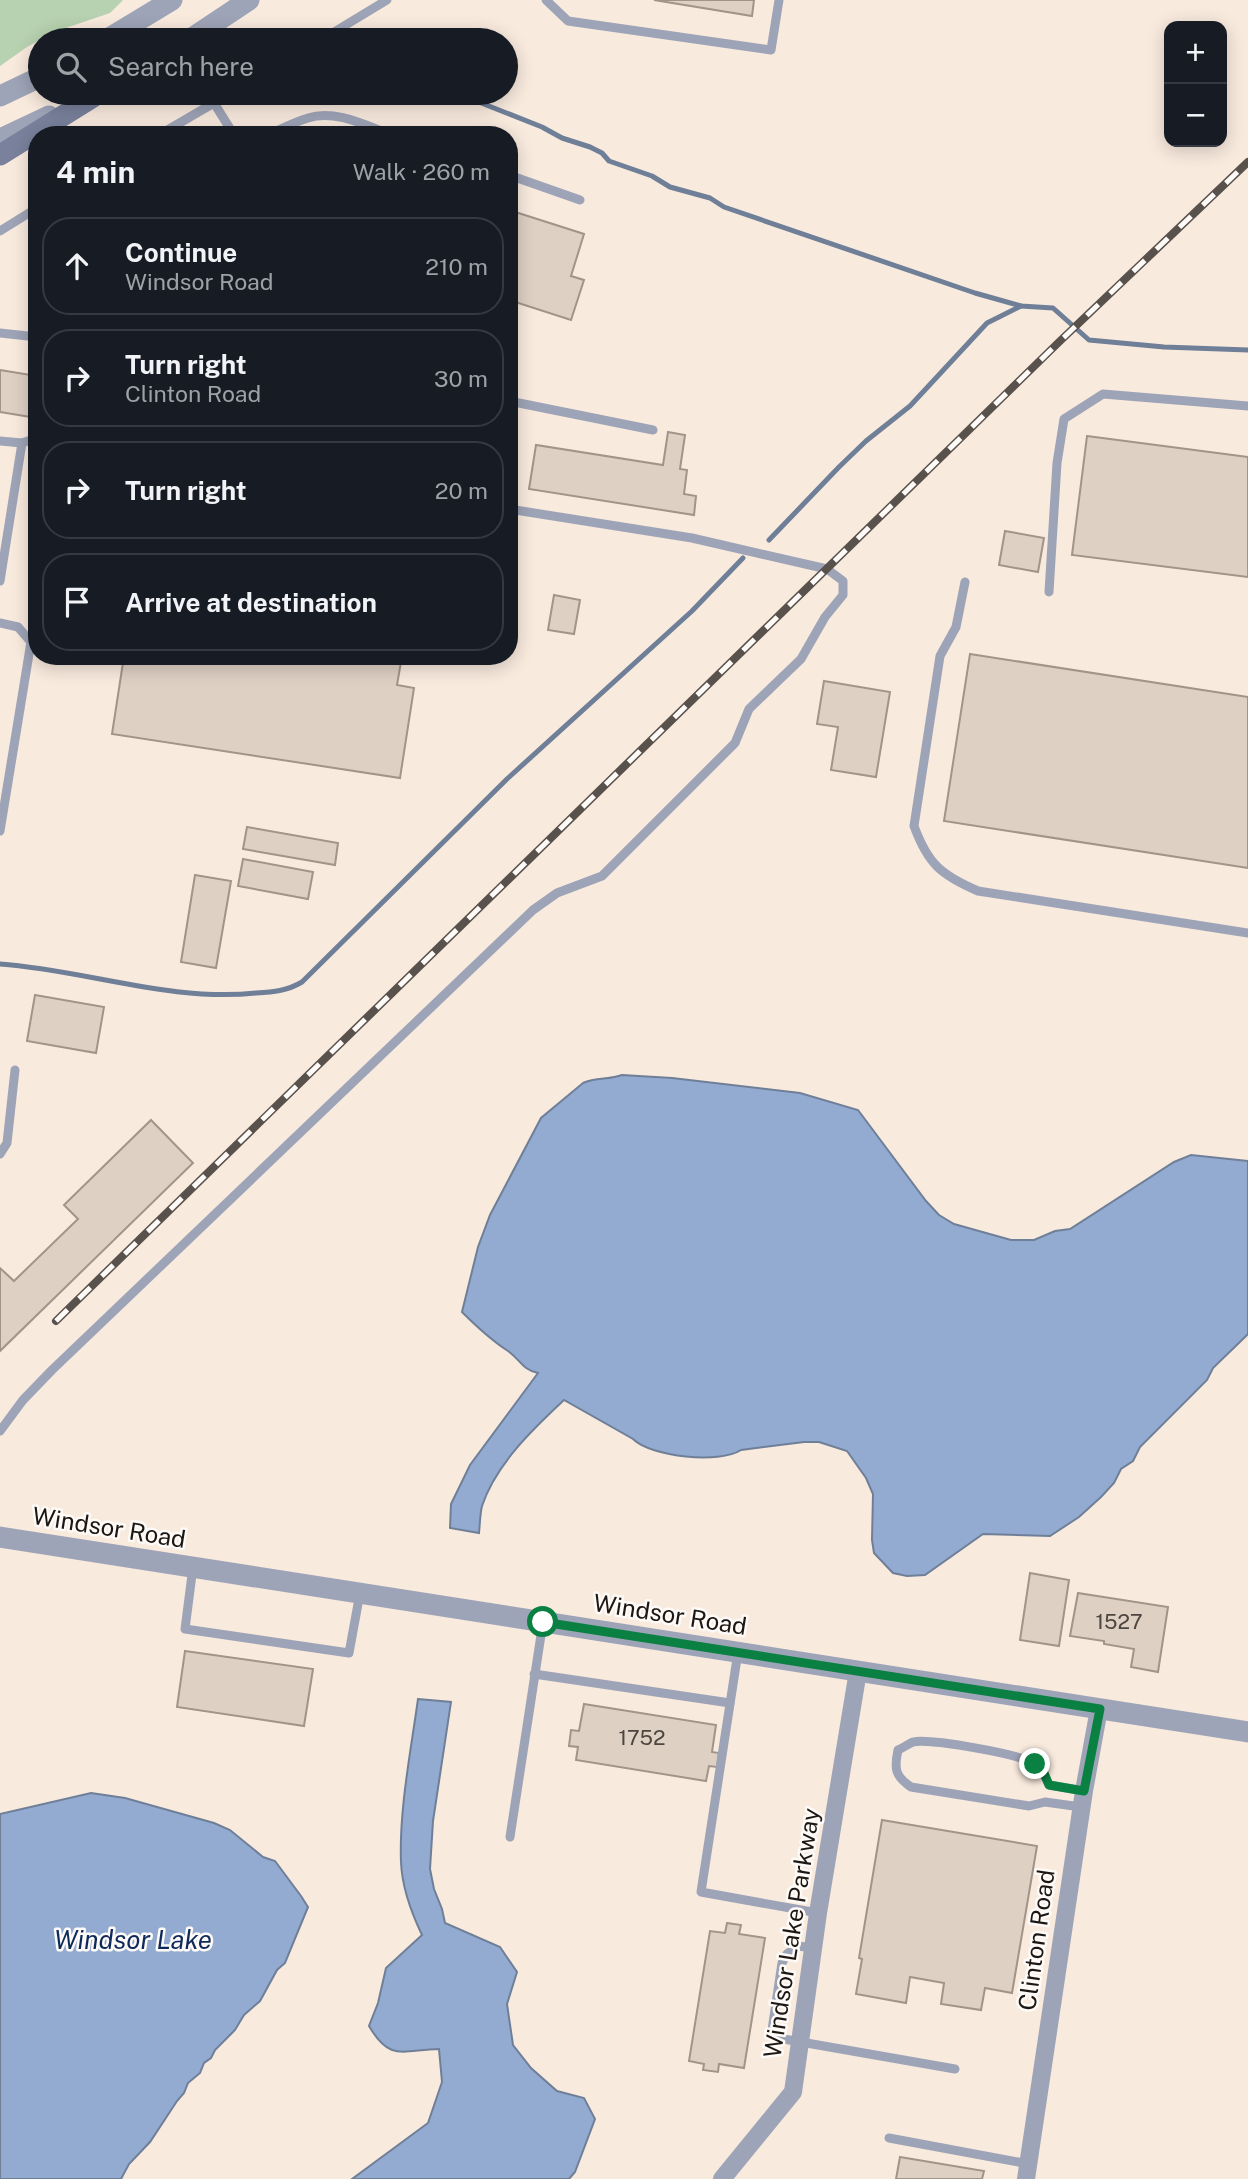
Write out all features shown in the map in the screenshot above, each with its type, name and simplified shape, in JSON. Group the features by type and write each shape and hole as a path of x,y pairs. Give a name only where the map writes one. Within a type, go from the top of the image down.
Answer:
{"main road":[{"path":"46,126 80,105"},
{"path":"0,155 28,138"}],"street":[{"path":"126,28 172,0"},
{"path":"207,28 249,0"},
{"path":"0,96 28,83"},
{"path":"28,126 74,105"},
{"path":"0,139 28,126"},
{"name":"Windsor Road","path":"0,1537 1248,1732"},
{"name":"Windsor Lake Parkway","path":"722,2179 793,2092 818,1913 858,1671"},
{"name":"Clinton Road","path":"1027,2171 1083,1799 1100,1709"}],"lane":[{"path":"341,28 387,0"},
{"path":"546,0 568,21 771,50 779,0"},
{"path":"174,126 211,105"},
{"path":"215,105 228,126"},
{"path":"289,126 310,117 325,115 366,126"},
{"path":"518,178 580,200"},
{"path":"0,231 28,214"},
{"path":"0,333 28,336"},
{"path":"1049,592 1057,463 1064,419 1103,394 1248,406"},
{"path":"518,403 653,430"},
{"path":"0,441 28,441"},
{"path":"0,581 22,443"},
{"path":"0,1431 23,1400 52,1370 533,910 557,893 602,876 735,743 749,709 801,659 825,617 844,595 843,581 827,569 692,538 518,510"},
{"path":"965,582 956,627 940,656 914,826 922,847 934,865 953,880 978,891 1248,933"},
{"path":"0,623 18,627 28,640"},
{"path":"0,831 28,655"},
{"path":"0,1154 7,1143 15,1070"},
{"path":"193,1567 185,1629 349,1653 360,1594"},
{"path":"510,1837 543,1622"},
{"path":"738,1653 701,1892 818,1913"},
{"path":"534,1674 730,1703"},
{"path":"914,1742 938,1743 1021,1757 1035,1764 1044,1773 1049,1785 1083,1799 1028,1806 911,1787 900,1779 895,1765 898,1751 914,1742"},
{"path":"813,1948 797,1946 787,1954 782,1964 772,2030 778,2038 955,2069"},
{"path":"889,2138 1027,2171"}],"green space":[{"path":"0,0 123,0 110,13 66,28 28,28 28,46 0,66"}],"water":[{"path":"622,1075 800,1093 858,1110 939,1215 954,1224 1011,1240 1034,1240 1055,1231 1070,1229 1174,1162 1191,1155 1248,1161 1248,1334 1213,1368 1207,1380 1140,1447 1133,1461 1121,1469 1114,1483 1079,1517 1050,1536 983,1534 925,1575 907,1576 893,1573 874,1553 873,1494 866,1478 847,1451 819,1442 804,1442 741,1450 718,1457 670,1454 642,1445 564,1400 528,1435 496,1476 482,1506 479,1533 450,1528 451,1504 470,1465 538,1373 524,1367 462,1312 478,1247 490,1215 541,1118 583,1083"},
{"path":"418,1699 451,1702 433,1821 430,1869 445,1923 500,1947 517,1972 507,2004 513,2045 531,2068 557,2091 584,2098 595,2119 575,2172 569,2179 352,2179 428,2123 442,2082 439,2049 406,2052 391,2049 384,2045 369,2026 378,2003 386,1968 422,1935 408,1900 401,1862 404,1801"},
{"name":"Windsor Lake","path":"91,1793 125,1798 230,1830 263,1857 275,1861 308,1907 285,1963 277,1970 260,2001 244,2015 235,2030 204,2063 200,2073 188,2083 150,2142 129,2164 121,2179 0,2179 0,1814"}],"building":[{"path":"654,0 754,0 752,16"},
{"path":"518,213 584,234 571,276 584,280 571,320 518,303"},
{"path":"0,370 28,375 28,417 0,412"},
{"path":"668,432 685,435 680,469 687,470 684,494 696,496 694,515 529,489 536,445 663,465"},
{"path":"1087,436 1248,457 1248,577 1072,555"},
{"path":"1005,531 1044,538 1038,572 999,565"},
{"path":"554,595 580,600 574,634 548,630"},
{"path":"970,654 1248,697 1248,868 944,821"},
{"path":"123,665 400,665 397,685 414,688 400,778 112,734"},
{"path":"824,681 890,692 876,777 831,770 838,727 817,724"},
{"path":"247,827 338,843 335,865 243,849"},
{"path":"243,859 313,872 308,899 238,886"},
{"path":"195,875 231,881 216,968 181,962"},
{"path":"35,995 104,1007 96,1053 27,1041"},
{"path":"151,1120 193,1163 0,1351 0,1268 14,1281 78,1219 64,1205"},
{"path":"1030,1573 1069,1580 1059,1646 1020,1640"},
{"path":"1078,1593 1168,1607 1158,1672 1131,1667 1134,1649 1070,1636"},
{"path":"185,1651 313,1669 304,1726 177,1707"},
{"path":"584,1704 716,1725 712,1752 719,1753 717,1767 709,1766 706,1781 576,1760 578,1747 569,1746 571,1730 579,1731"},
{"path":"882,1820 1037,1846 1012,1993 985,1988 981,2010 941,2004 944,1983 910,1977 906,2003 856,1994 862,1959 859,1958"},
{"path":"727,1923 741,1925 739,1934 765,1938 744,2068 719,2064 718,2072 703,2070 704,2064 689,2061 710,1931 725,1933"},
{"path":"900,2157 984,2171 982,2179 896,2179"}],"waterway":[{"path":"486,105 562,138 590,147 602,153 609,161 652,176 670,187 710,198 724,207 975,293 1021,306 1053,308 1089,340 1164,347 1248,350"},
{"path":"769,540 866,441 910,406 987,323 1021,306"},
{"path":"0,964 160,989 224,995 268,992 302,982 507,779 692,611 743,558"}],"railway":[{"path":"56,1321 1059,342 1248,162"}],"route":[{"path":"543,1622 1100,1709 1084,1791 1049,1785 1044,1773 1035,1764"}]}
